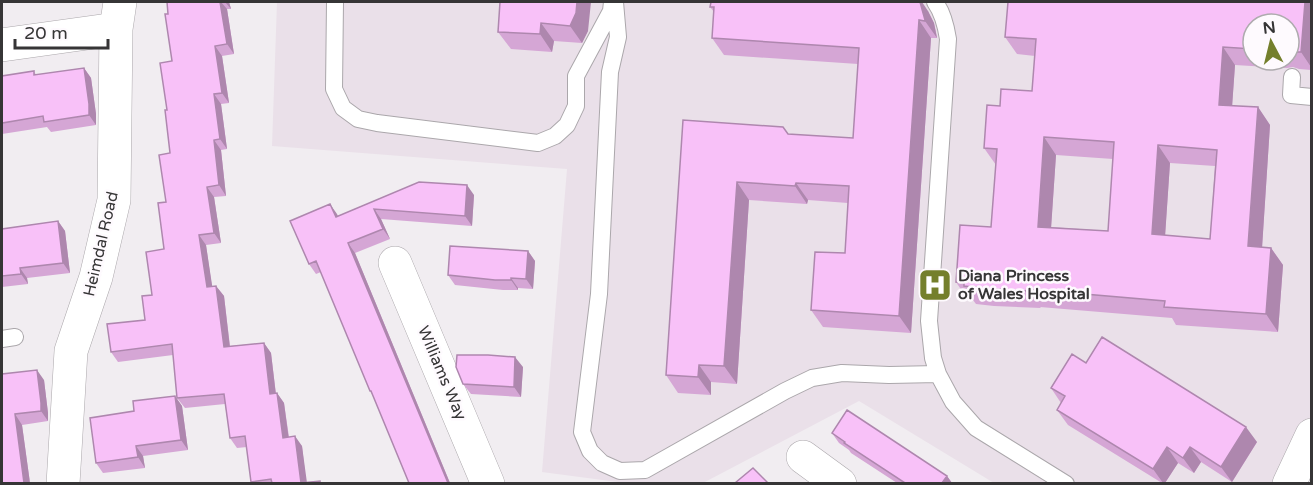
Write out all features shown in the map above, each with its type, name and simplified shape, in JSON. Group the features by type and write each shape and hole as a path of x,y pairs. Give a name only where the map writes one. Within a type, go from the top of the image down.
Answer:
{"street":[{"path":"2,45 118,15"},
{"name":"Heimdal Road","path":"63,483 71,351 96,277 114,200 118,15"},
{"name":"Williams Way","path":"395,263 488,483"},
{"path":"1290,483 1310,440"},
{"path":"803,457 840,483"}],"lane":[{"path":"335,2 334,89 343,108 358,119 538,143 555,136 567,125 576,106 576,76 611,11 613,2"},
{"path":"613,2 618,37 610,72 598,294 582,432 590,451 602,463 620,471 645,470 812,378 842,373 938,374"},
{"path":"935,2 946,25 948,39 929,321 933,358 938,374 953,402 976,428 1066,483"},
{"path":"1292,77 1291,95 1311,97"}],"shaded area":[{"name":"Diana Princess of Wales Hospital","path":"277,2 1311,2 1311,431 1288,483 994,483 859,401 703,483 625,483 542,472 567,169 272,146"}],"building":[{"path":"167,2 220,2 227,44 215,46 222,93 214,94 220,139 214,140 219,185 207,187 214,233 199,235 207,287 216,286 224,347 264,343 270,394 277,393 283,438 295,436 301,483 272,483 271,479 251,482 245,436 230,438 224,394 177,398 172,344 111,352 107,324 145,320 142,296 152,295 146,252 164,249 158,203 166,202 159,155 170,153 160,63 172,61 165,14 168,14"},
{"path":"500,2 577,2 576,13 570,26 541,23 540,34 498,32"},
{"path":"711,2 920,2 925,21 919,20 899,316 811,310 815,252 845,253 849,186 796,183 795,186 737,182 724,366 699,365 698,377 666,375 683,120 783,127 788,134 853,138 859,48 712,38 714,7 710,7"},
{"path":"1008,2 1305,2 1301,52 1301,12 1241,12 1241,48 1223,47 1219,105 1258,107 1248,246 1271,248 1266,314 1164,307 1165,301 1026,289 1029,291 982,288 964,286 964,283 956,282 960,225 991,227 997,149 984,148 987,105 1000,106 1001,89 1032,91 1036,39 1005,37","holes":["1044,137 1114,142 1108,231 1038,227","1158,145 1217,150 1210,239 1152,234"]},
{"path":"84,68 89,115 44,122 43,116 2,123 2,76 34,71 34,75"},
{"path":"419,182 467,185 465,216 374,209 383,229 348,243 448,483 409,483 316,261 309,264 290,221 330,204 336,217"},
{"path":"58,221 63,263 20,268 21,274 2,276 2,229"},
{"path":"450,246 528,251 526,279 495,280 448,275"},
{"path":"1102,337 1246,427 1221,467 1190,447 1183,458 1167,447 1153,469 1057,410 1065,396 1051,388 1072,354 1086,363"},
{"path":"457,355 515,357 514,387 463,384 456,367"},
{"path":"37,370 41,411 15,414 24,483 2,483 2,374"},
{"path":"175,396 181,440 136,446 138,457 96,463 90,418 134,411 133,401"},
{"path":"847,410 947,476 942,483 905,483 844,443 832,433"},
{"path":"753,468 768,483 735,483"}],"place":[{"name":"Diana Princess of Wales Hospital","path":"935,285"}]}
